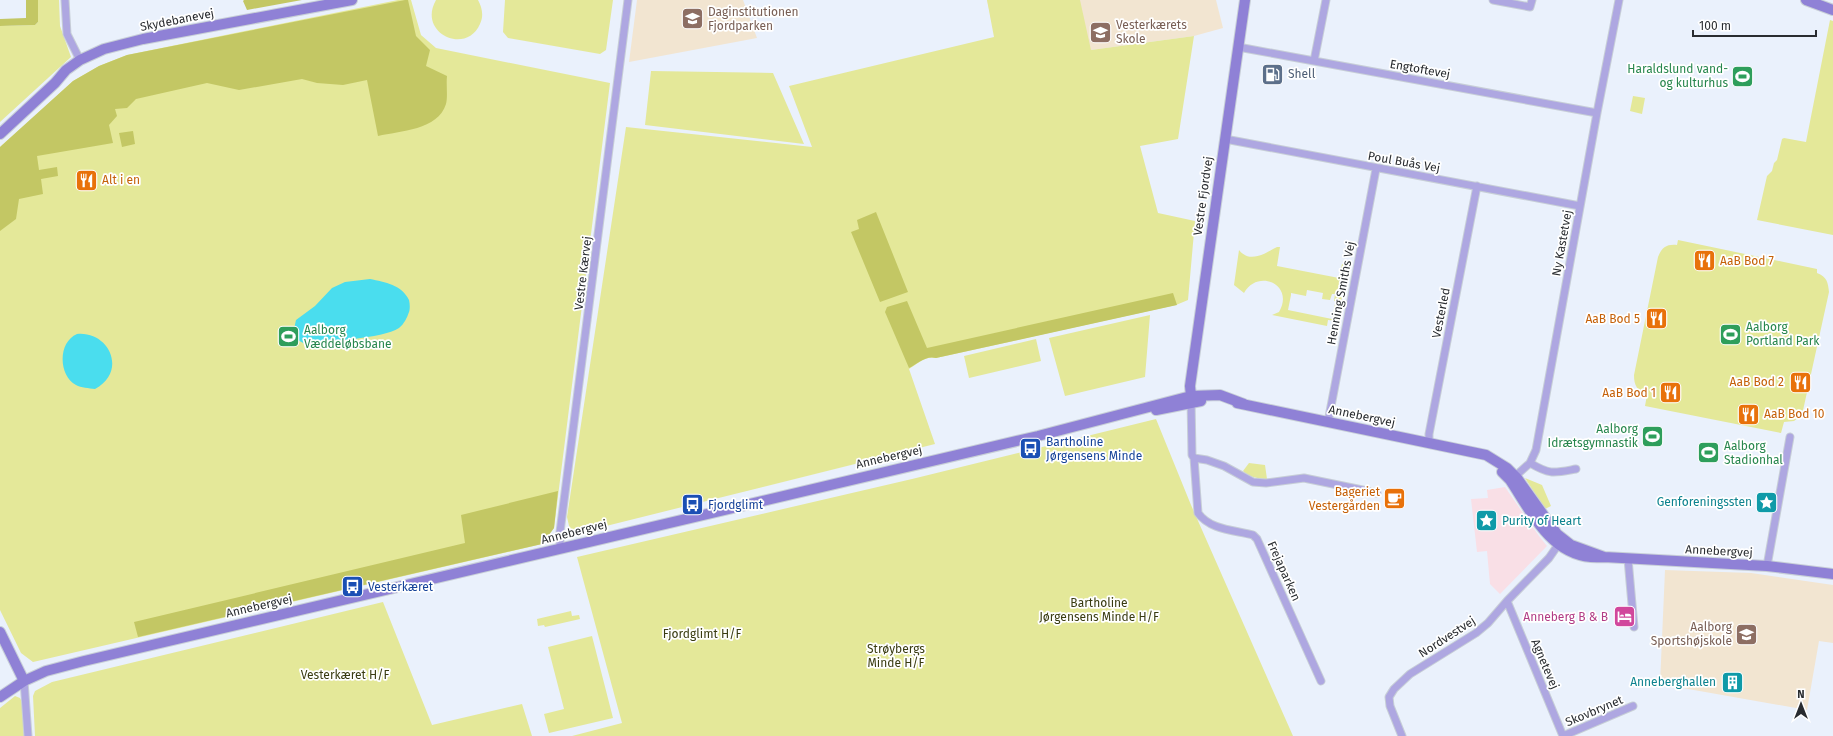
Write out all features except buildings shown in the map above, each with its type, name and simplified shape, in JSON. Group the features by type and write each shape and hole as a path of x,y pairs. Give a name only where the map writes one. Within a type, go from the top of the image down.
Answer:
{"street":[{"path":"64,0 67,34 80,60"},
{"name":"Skydebanevej","path":"0,134 55,83 66,70 80,60 104,49 143,39 352,0"},
{"name":"Vestre Kærvej","path":"560,549 560,532 628,0"},
{"name":"Vestre Fjordvej","path":"1191,399 1190,386 1245,0"},
{"path":"1314,61 1326,0"},
{"path":"1493,0 1530,7 1532,0"},
{"name":"Ny Kastetvej","path":"1513,478 1530,463 1536,450 1619,0"},
{"path":"1806,0 1833,10"},
{"name":"Engtoftevej","path":"1238,47 1597,113"},
{"name":"Poul Buås Vej","path":"1225,139 1376,169 1477,186 1580,206"},
{"name":"Henning Smiths Vej","path":"1328,422 1376,169"},
{"name":"Vesterled","path":"1429,443 1429,434 1477,186"},
{"name":"Annebergvej","path":"0,697 24,681 46,671 84,661 1132,412 1174,407 1191,399 1244,404 1476,453 1494,459 1507,468 1546,533 1558,545 1579,556 1593,559 1604,558 1768,566 1833,574"},
{"name":"Frejaparken","path":"1191,399 1192,454 1194,458 1198,513 1203,520 1211,525 1253,534 1257,539 1321,681"},
{"path":"1768,566 1768,557 1790,437"},
{"path":"1194,458 1207,460 1224,466 1253,482 1266,483 1304,478 1377,493"},
{"path":"1530,463 1544,471 1555,473 1576,469"},
{"name":"Annebergvej","path":"1513,478 1558,534 1570,545 1604,558"},
{"name":"Nordvestvej","path":"1401,735 1390,706 1390,697 1394,689 1410,674 1476,633 1488,623 1507,601 1549,558 1558,545"},
{"path":"1628,559 1634,627"},
{"name":"Agnetevej","path":"1507,601 1563,736"},
{"path":"0,632 24,681 28,736"},
{"name":"Skovbrynet","path":"1563,736 1633,706"}],"shaded area":[{"name":"Daginstitutionen Fjordparken","path":"637,0 743,0 757,38 629,62"},
{"name":"Vesterkærets Skole","path":"987,0 1216,0 1223,28 1194,36 1091,50 995,37"},
{"path":"1505,487 1547,546 1500,594 1490,584 1487,551 1477,552 1471,499 1488,498 1487,490"},
{"name":"Aalborg Sportshøjskole","path":"1665,570 1751,573 1833,585 1833,643 1819,641 1807,710 1660,684"}],"green space":[{"path":"26,0 38,0 38,22 35,25 0,26 0,19 26,18"},
{"path":"38,0 59,0 60,26 71,57 0,122 0,26 35,25 38,22"},
{"path":"302,0 247,10 243,1"},
{"name":"Aalborg Væddeløbsbane","path":"398,0 411,0 421,35 436,48 610,83 554,528 542,544 33,662 21,653 0,610 0,147 73,81 99,66 127,55"},
{"path":"408,0 416,36 430,50 426,66 447,76 446,104 442,113 427,124 407,131 378,136 367,80 343,85 317,83 302,79 239,90 207,83 136,99 127,108 115,109 117,116 109,125 113,143 37,156 39,170 57,167 58,176 41,179 43,194 19,199 16,219 0,231 0,147 73,81 99,66 127,55"},
{"path":"436,0 478,0 482,18 473,34 465,38 455,39 438,31 433,22 432,12"},
{"path":"505,0 613,0 606,50 600,54 508,38 503,32"},
{"path":"987,0 1080,0 1091,50 1194,36 1178,139 1140,146 1158,213 1195,221 1188,300 1176,305 922,360 909,369 935,444 582,532 570,530 567,517 626,127 812,147 789,86 994,37"},
{"path":"1830,20 1833,21 1833,235 1757,220 1767,176 1772,171 1774,163 1777,160 1782,139 1784,138 1806,142"},
{"path":"651,71 773,73 804,144 645,125"},
{"path":"1633,96 1645,98 1642,114 1630,111"},
{"path":"133,131 135,144 122,147 119,133"},
{"path":"876,212 908,292 880,302 851,232 859,229 857,220"},
{"name":"Aalborg Portland Park","path":"1678,240 1817,269 1817,273 1823,276 1826,280 1829,292 1802,415 1794,421 1784,422 1781,433 1645,406 1647,395 1637,387 1634,375 1658,257 1665,247 1677,245"},
{"path":"1280,247 1277,266 1339,278 1342,264 1348,265 1341,302 1334,301 1335,294 1332,294 1330,300 1322,299 1323,293 1307,290 1306,296 1291,293 1288,310 1332,319 1335,304 1340,305 1337,321 1328,320 1327,326 1272,315 1279,312 1283,302 1282,294 1279,288 1273,283 1265,281 1258,282 1250,286 1244,293 1234,285 1239,250 1243,254 1253,257"},
{"path":"1173,293 1177,305 936,358 932,357 922,360 909,368 885,312 887,307 907,301 927,348"},
{"path":"1150,315 1145,377 1065,396 1049,338"},
{"path":"1036,339 1041,361 969,378 964,356"},
{"path":"1156,419 1191,505 1293,736 572,736 622,723 577,557 912,479"},
{"path":"1249,463 1265,465 1267,479 1261,479 1248,475 1243,471"},
{"path":"1525,478 1542,485 1551,506 1545,509"},
{"path":"558,491 554,528 542,544 138,637 134,622 465,543 461,515"},
{"name":"Vesterkæret H/F","path":"383,602 432,725 522,704 532,736 35,736 33,696 35,691 52,682"},
{"path":"571,611 572,616 579,615 580,619 545,627 544,625 538,626 537,619"},
{"path":"592,636 613,718 549,733 544,714 564,709 548,647"},
{"path":"15,696 20,698 22,702 24,736 0,736 0,708"}],"water":[{"path":"370,279 387,283 398,288 409,300 410,308 408,314 404,323 399,328 380,335 340,341 305,344 296,339 294,329 296,320 315,306 332,288 345,282"},
{"path":"77,334 88,335 98,339 105,345 110,354 112,363 111,372 105,381 95,389 76,385 70,380 63,367 66,344"}],"place":[{"name":"Daginstitutionen Fjordparken","path":"692,19"},
{"name":"Vesterkærets Skole","path":"1101,32"},
{"name":"Shell","path":"1273,74"},
{"name":"Haraldslund vand- og kulturhus","path":"1743,76"},
{"name":"Alt i en","path":"87,180"},
{"name":"AaB Bod 7","path":"1704,261"},
{"name":"AaB Bod 5","path":"1656,319"},
{"name":"Aalborg Portland Park","path":"1731,334"},
{"name":"Aalborg Væddeløbsbane","path":"289,337"},
{"name":"AaB Bod 2","path":"1800,382"},
{"name":"AaB Bod 1","path":"1671,393"},
{"name":"AaB Bod 10","path":"1749,414"},
{"name":"Aalborg Idrætsgymnastik","path":"1653,436"},
{"name":"Bartholine Jørgensens Minde","path":"1030,449"},
{"name":"Aalborg Stadionhal","path":"1708,453"},
{"name":"Bageriet Vestergården","path":"1395,499"},
{"name":"Genforeningssten","path":"1767,502"},
{"name":"Fjordglimt","path":"693,505"},
{"name":"Purity of Heart","path":"1487,521"},
{"name":"Vesterkæret","path":"353,587"},
{"name":"Anneberg B & B","path":"1624,617"},
{"name":"Aalborg Sportshøjskole","path":"1747,634"},
{"name":"Anneberghallen","path":"1732,682"}],"park label":[{"name":"Bartholine Jørgensens Minde H/F","path":"1099,610"},
{"name":"Fjordglimt H/F","path":"702,634"},
{"name":"Strøybergs Minde H/F","path":"896,656"}]}
